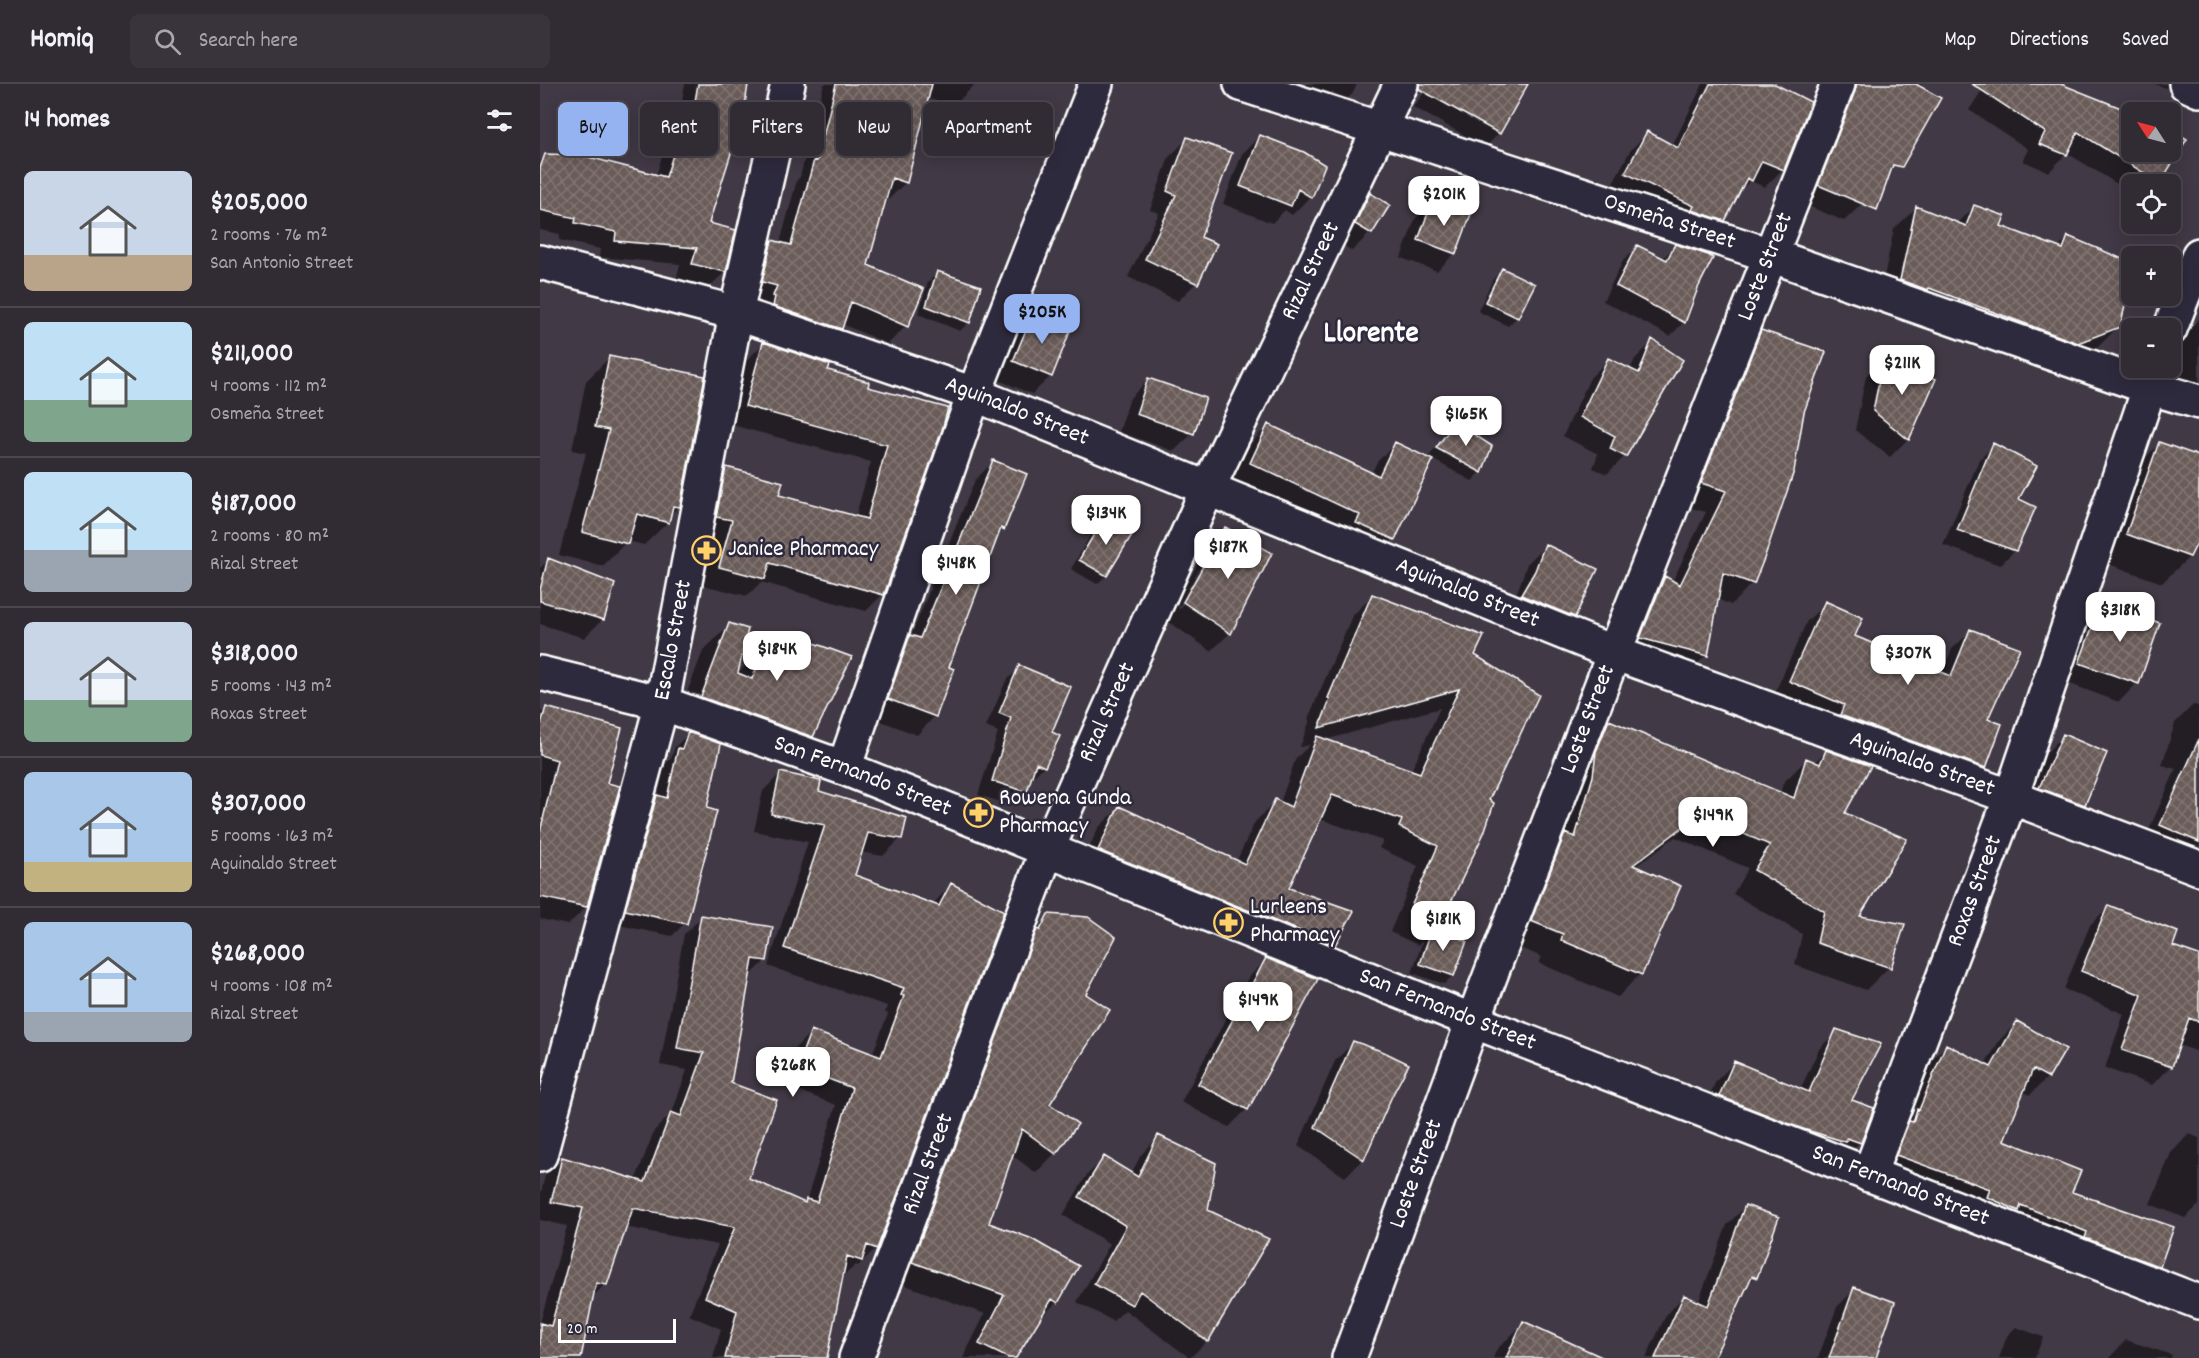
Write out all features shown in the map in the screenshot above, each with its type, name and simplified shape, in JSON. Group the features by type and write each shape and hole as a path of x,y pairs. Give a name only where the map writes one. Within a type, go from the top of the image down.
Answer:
{"street":[{"name":"Escalo Street","path":"540,1155 662,703 736,313 788,84"},
{"path":"844,768 974,394 1096,84"},
{"name":"Osmeña Street","path":"1241,84 2121,367"},
{"name":"Rizal Street","path":"856,1358 1047,850 1208,488 1401,84"},
{"name":"Loste Street","path":"1349,1358 1473,1021 1614,653 1839,84"},
{"path":"2186,84 2199,90"},
{"path":"2174,318 2199,255"},
{"name":"Aguinaldo Street","path":"540,262 736,313 974,394 1614,653 2011,796 2199,868"},
{"name":"Roxas Street","path":"1869,1175 2011,796 2152,378"},
{"name":"Osmeña Street","path":"2154,378 2199,402"},
{"name":"San Fernando Street","path":"540,673 662,703 844,768 1473,1021 2199,1302"}],"building":[{"path":"698,84 748,84 745,102 730,102 730,156 709,223 736,230 726,272 692,264 697,248 615,241 616,232 575,223 576,218 540,210 540,168 545,154 585,156 666,177 673,156 718,156 718,102 695,102"},
{"path":"836,84 932,84 927,102 923,102 923,120 907,183 892,178 868,265 924,289 908,327 851,302 842,329 773,306 775,297 773,296 777,286 762,282 772,240 791,245 814,160 817,161 818,156 824,156 824,133"},
{"path":"1419,84 1528,84 1500,134 1419,89"},
{"path":"1710,84 1775,84 1811,102 1784,170 1762,161 1752,181 1747,178 1725,221 1692,210 1694,206 1625,173 1647,131 1678,148"},
{"path":"1856,84 1916,84 1941,98 1902,167 1893,165 1877,210 1818,185"},
{"path":"1972,84 2061,84 2121,108 2121,159 2078,132 2067,155 2039,144 2045,132"},
{"path":"1260,135 1304,152 1325,165 1312,198 1298,189 1291,206 1240,186"},
{"path":"2181,135 2187,139 2181,149"},
{"path":"1187,137 1232,153 1201,237 1217,244 1198,284 1145,259 1176,195 1167,191"},
{"path":"2126,162 2173,162 2166,174 2146,174"},
{"path":"1370,193 1390,205 1372,234 1355,224"},
{"path":"1433,199 1471,214 1456,254 1418,240"},
{"path":"1974,205 2005,216 2001,226 2063,249 2068,236 2121,258 2121,306 2125,306 2120,327 2078,343 1929,288 1928,290 1900,280 1916,206 1966,226"},
{"path":"1675,244 1713,258 1698,288 1685,323 1616,286 1637,245 1667,260"},
{"path":"1502,268 1535,284 1518,318 1485,302"},
{"path":"937,271 981,286 970,323 926,306"},
{"path":"1033,313 1071,329 1052,377 1013,361"},
{"path":"1761,330 1826,352 1804,412 1794,471 1754,584 1723,573 1708,656 1640,638 1665,576 1680,585 1726,491 1701,483"},
{"path":"1652,339 1683,360 1626,457 1610,449 1615,436 1580,417 1608,358 1639,373"},
{"path":"763,342 830,365 828,370 869,382 868,387 948,408 884,595 770,563 765,579 719,567 732,520 716,517 726,467 783,482 779,495 867,519 887,445 745,406"},
{"path":"609,356 705,376 680,507 673,506 669,523 637,514 628,544 582,532 609,430 595,427"},
{"path":"1884,357 1936,379 1909,440 1873,411"},
{"path":"1148,378 1206,398 1194,434 1136,414"},
{"path":"1455,422 1492,446 1482,473 1436,448"},
{"path":"1268,424 1379,476 1395,442 1433,460 1395,540 1356,523 1360,515 1250,463"},
{"path":"2159,442 2199,456 2199,539 2190,557 2126,534"},
{"path":"1993,443 2037,466 2019,499 2036,507 2016,551 1957,530"},
{"path":"993,460 1027,474 1004,530 1001,528 949,667 954,669 936,717 888,699 910,635 920,638"},
{"path":"1104,517 1133,533 1107,576 1079,560"},
{"path":"1225,527 1272,553 1231,634 1183,602"},
{"path":"1545,544 1598,569 1575,617 1521,595 1535,571"},
{"path":"548,558 615,584 604,620 540,601 540,590"},
{"path":"1372,594 1484,636 1475,655 1539,695 1489,800 1494,803 1484,833 1440,925 1409,911 1438,846 1399,827 1402,820 1332,795 1289,888 1354,911 1335,945 1098,850 1119,806 1245,864 1275,799 1291,807 1317,736 1420,773 1459,689 1319,728 1330,699 1328,698"},
{"path":"1825,601 1863,618 1855,636 1951,676 1970,629 2020,648 1988,719 2002,724 1986,768 1840,715 1844,705 1789,681"},
{"path":"2101,603 2160,623 2139,684 2079,663"},
{"path":"729,623 748,629 738,673 752,679 766,644 792,654 800,638 852,657 813,737 701,697"},
{"path":"1019,665 1071,687 1052,732 1060,736 1045,767 1036,763 1027,792 992,781 1011,718 999,713"},
{"path":"546,707 622,728 607,783 620,786 587,907 540,897 540,832 557,760 540,755 540,727"},
{"path":"1609,720 1794,798 1806,758 1820,764 1826,750 1871,766 1845,813 1907,839 1860,916 1905,924 1891,968 1817,943 1824,911 1754,870 1770,845 1699,815 1633,865 1681,886 1642,975 1561,940 1563,934 1531,921 1565,833 1575,837 1593,776 1596,752"},
{"path":"688,732 721,744 707,808 717,811 687,924 625,910 657,795 667,798 678,748 682,749"},
{"path":"2063,734 2107,753 2085,805 2039,788"},
{"path":"2199,739 2199,842 2160,825"},
{"path":"780,772 821,781 819,791 907,818 902,839 868,833 855,875 939,906 951,883 1004,911 877,1249 867,1245 862,1261 847,1256 827,1358 725,1358 737,1311 705,1297 735,1227 633,1208 607,1285 596,1283 581,1358 540,1358 540,1323 551,1326 583,1208 551,1202 562,1157 645,1182 671,1112 681,1116 704,1053 677,1048 701,915 773,927 767,961 753,959 731,1083 777,1100 749,1178 805,1203 806,1199 817,1202 852,1088 797,1067 811,1030 881,1057 904,996 901,995 904,988 784,948 825,825 771,814"},
{"path":"2108,905 2178,932 2173,946 2199,955 2199,1022 2189,1018 2172,1067 2122,1050 2142,995 2081,971"},
{"path":"1048,914 1088,917 1116,937 1086,994 1110,1010 1050,1104 1078,1124 1056,1154 1022,1129 989,1223 1030,1238 1079,1266 1058,1303 1052,1299 1016,1358 1008,1358 979,1344 1004,1295 912,1262 1037,929 1040,930"},
{"path":"1432,928 1467,941 1454,976 1420,964"},
{"path":"1266,958 1318,979 1248,1110 1198,1084"},
{"path":"2017,1021 2066,1049 2049,1078 2033,1069 2004,1140 2081,1171 2072,1192 2174,1227 2160,1267 2085,1238 2087,1232 2021,1205 2019,1211 1987,1197 1990,1189 1896,1155 1909,1121 1913,1122 1917,1109 1919,1110 1946,1044 1991,1067"},
{"path":"1836,1029 1881,1044 1852,1100 1874,1108 1861,1143 1847,1138 1846,1142 1800,1128 1719,1096 1734,1061 1809,1092"},
{"path":"1353,1041 1409,1064 1392,1096 1364,1160 1315,1127"},
{"path":"1158,1135 1216,1163 1208,1210 1269,1239 1208,1342 1140,1291 1132,1305 1094,1284 1126,1226 1079,1197 1104,1156 1138,1177"},
{"path":"1745,1205 1779,1217 1757,1278 1752,1276 1714,1358 1655,1358 1684,1295 1708,1306"},
{"path":"1854,1287 1895,1302 1876,1358 1829,1358"},
{"path":"1523,1321 1604,1358 1506,1358"}],"place":[{"name":"Janice Pharmacy","path":"707,550"},
{"name":"Rowena Gunda Pharmacy","path":"978,813"},
{"name":"Lurleens Pharmacy","path":"1229,922"}],"district":[{"name":"Llorente","path":"1371,335"}]}
